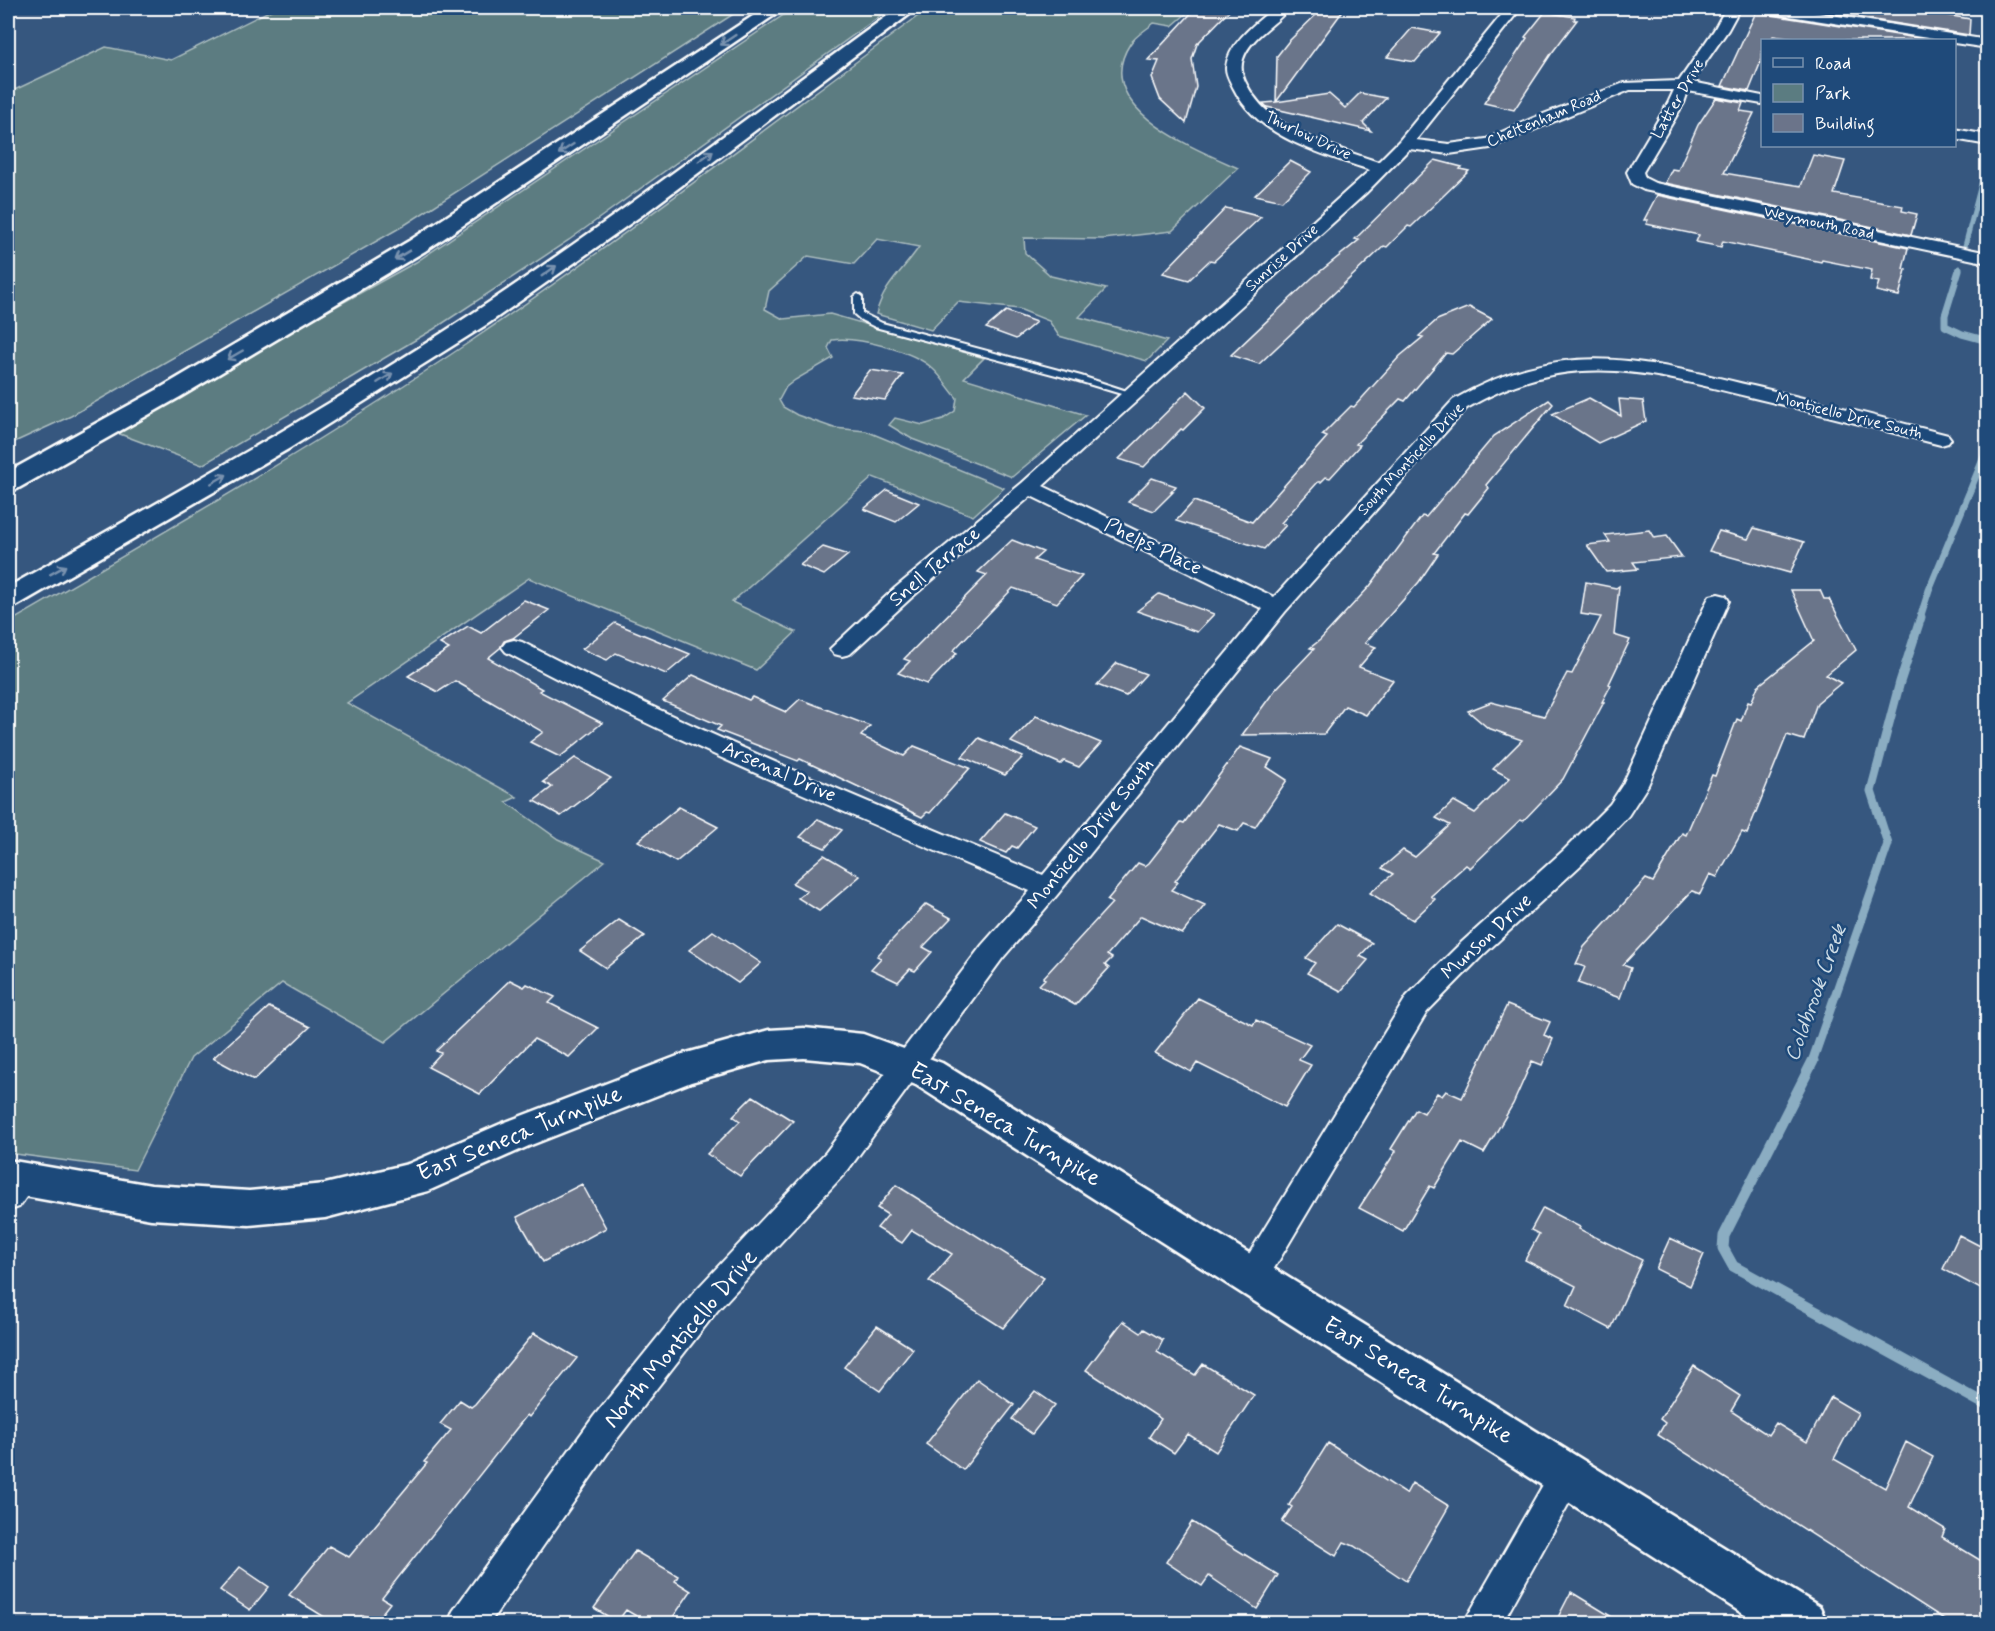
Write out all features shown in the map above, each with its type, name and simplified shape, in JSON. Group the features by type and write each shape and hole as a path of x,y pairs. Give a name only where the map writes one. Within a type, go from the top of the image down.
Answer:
{"main road":[{"path":"8,483 171,392 417,246 776,8"},
{"path":"8,599 268,451 461,330 545,274 909,8"},
{"name":"East Seneca Turnpike","path":"13,1184 151,1202 249,1208 325,1201 414,1179 517,1134 683,1069 769,1045 804,1043 863,1049 929,1074 1803,1623"}],"street":[{"name":"Thurlow Drive","path":"1282,8 1244,45 1238,54 1233,69 1241,92 1261,115 1277,125 1323,147 1380,168"},
{"name":"Sunrise Drive","path":"1029,488 1406,144 1514,8"},
{"name":"Latter Drive","path":"1650,187 1638,181 1635,172 1676,104 1683,85 1721,30 1733,8"},
{"path":"1764,8 1988,44"},
{"name":"Cheltenham Road","path":"1406,144 1449,149 1490,143 1610,92 1638,86 1683,85 1761,100"},
{"path":"1956,134 1988,140"},
{"name":"Weymouth Road","path":"1650,187 1988,258"},
{"name":"South Monticello Drive","path":"1277,607 1445,418 1460,404 1484,388 1509,379 1552,370 1587,365 1618,364 1656,369 1757,393"},
{"name":"Monticello Drive South","path":"1757,393 1941,439"},
{"name":"Phelps Place","path":"1029,488 1277,607"},
{"name":"Snell Terrace","path":"842,649 903,593 1029,488"},
{"name":"Munson Drive","path":"1252,1276 1417,1004 1472,949 1573,857 1619,810 1635,785 1718,601"},
{"name":"Monticello Drive South","path":"909,1065 992,952 1048,888 1277,607"},
{"name":"Arsenal Drive","path":"514,647 593,689 878,816 1048,888"},
{"name":"North Monticello Drive","path":"466,1623 606,1427 706,1301 837,1161 909,1065"},
{"path":"1481,1623 1568,1474"}],"lane":[{"path":"858,297 858,314 875,323 972,351 1088,379 1131,394"}],"green space":[{"path":"275,8 743,8 403,226 71,416 8,445 8,93 106,47 171,60"},
{"path":"794,8 891,8 569,240 434,329 202,465 112,431 416,262"},
{"path":"929,8 1193,8 1172,26 1154,23 1132,41 1121,67 1124,87 1135,106 1152,122 1174,137 1238,168 1172,231 1103,239 1024,238 1025,253 1051,276 1106,289 1079,317 1167,341 1147,361 1059,336 1049,321 1019,309 958,302 931,330 876,314 879,303 889,286 919,247 877,239 854,264 808,256 769,291 765,309 783,319 830,314 984,358 964,378 1086,415 1012,477 912,439 889,425 895,418 923,425 943,419 955,411 957,398 936,372 924,362 885,346 855,340 832,340 828,348 833,358 786,387 779,400 783,407 797,415 834,428 866,431 1004,488 973,516 873,477 732,602 796,632 756,670 529,578 347,703 517,797 506,802 558,839 605,861 385,1042 282,983 191,1058 135,1170 8,1153 8,623 302,450 474,339 646,217"}],"building":[{"path":"1196,8 1232,8 1197,44 1192,59 1196,87 1186,123 1160,99 1152,78 1159,61 1148,60"},
{"path":"1323,8 1345,8 1276,102 1277,56"},
{"path":"1799,8 1904,8 1970,19 1969,35"},
{"path":"1757,10 1765,14 1923,39 1796,39 1773,36 1772,39 1761,39 1761,61 1749,91 1722,86"},
{"path":"1545,12 1575,17 1574,20 1577,20 1551,54 1514,110 1484,103 1527,38 1525,37"},
{"path":"1412,28 1440,33 1415,62 1387,57"},
{"path":"1360,93 1386,98 1363,123 1371,131 1267,107 1263,103 1329,94 1345,108"},
{"path":"1716,98 1743,103 1740,111 1754,113 1724,173 1801,186 1813,155 1845,161 1834,194 1903,206 1902,211 1917,214 1911,235 1665,183 1672,169 1678,170 1698,125"},
{"path":"1435,160 1469,171 1411,227 1408,226 1387,247 1384,246 1259,364 1231,355 1312,278 1359,240 1355,239"},
{"path":"1290,161 1311,172 1282,201 1255,195"},
{"path":"1657,195 1908,248 1903,269 1906,270 1899,296 1876,291 1879,282 1870,280 1872,270 1822,260 1821,262 1723,241 1721,247 1696,242 1699,235 1646,224 1648,220 1644,220"},
{"path":"1226,208 1261,217 1214,261 1210,260 1189,280 1163,273"},
{"path":"1469,307 1492,319 1452,354 1446,353 1405,401 1400,399 1356,444 1360,445 1330,478 1326,477 1318,482 1281,523 1286,525 1264,549 1176,521 1194,501 1252,522 1327,437 1322,435 1351,406 1354,407 1400,356 1423,337 1419,336 1437,320"},
{"path":"1006,311 1036,322 1016,339 986,328"},
{"path":"870,370 903,375 885,400 851,395"},
{"path":"1188,391 1205,408 1183,430 1181,429 1144,467 1119,459"},
{"path":"1589,398 1621,416 1619,399 1643,401 1646,421 1598,443 1552,414"},
{"path":"1549,400 1553,404 1486,485 1489,488 1468,514 1465,513 1434,553 1438,554 1419,582 1365,643 1376,647 1359,667 1393,680 1366,715 1345,706 1324,734 1242,735 1275,690 1314,649 1310,648 1370,586 1422,516 1426,517 1494,436"},
{"path":"1152,478 1176,486 1154,511 1128,502"},
{"path":"887,490 919,503 896,522 864,509"},
{"path":"1754,528 1804,542 1790,573 1709,551 1719,531 1748,539"},
{"path":"1649,530 1654,538 1667,536 1682,557 1633,562 1638,569 1606,572 1587,545 1610,542 1605,535"},
{"path":"1012,540 1043,552 1034,560 1082,576 1057,603 1013,588 953,651 957,653 927,684 898,673 910,661 904,659 987,575 978,572"},
{"path":"823,547 848,555 824,575 800,565"},
{"path":"1586,582 1616,588 1619,586 1614,635 1630,640 1609,684 1611,685 1602,702 1604,702 1563,779 1523,821 1520,820 1470,868 1466,865 1431,896 1435,899 1413,920 1370,893 1393,874 1382,868 1403,850 1415,857 1450,825 1436,818 1454,801 1475,813 1510,778 1493,769 1522,740 1488,728 1468,711 1491,702 1544,716 1567,673 1572,674 1601,617 1581,614"},
{"path":"1791,590 1820,590 1824,599 1829,599 1856,650 1826,675 1841,683 1817,703 1804,740 1787,735 1747,834 1742,832 1717,877 1710,874 1700,894 1692,891 1623,965 1631,968 1620,998 1578,983 1585,967 1576,964 1584,947 1646,879 1653,882 1682,833 1686,835 1712,775 1715,776 1737,719 1741,721 1748,702 1751,703 1758,686 1814,641"},
{"path":"1159,594 1214,614 1197,632 1137,611"},
{"path":"524,600 549,610 513,638 504,641 500,648 488,658 542,689 539,691 602,723 560,757 530,742 543,732 455,681 438,692 408,676 449,649 440,644 468,626 481,633"},
{"path":"615,623 690,654 666,674 616,653 607,660 582,649"},
{"path":"1117,663 1146,674 1126,696 1097,685"},
{"path":"693,675 749,700 752,697 786,712 800,699 870,726 861,736 904,756 914,746 970,768 930,813 927,812 922,817 800,759 798,761 717,730 721,726 663,701"},
{"path":"1036,716 1101,743 1079,767 1064,761 1061,764 1011,742"},
{"path":"979,738 1023,757 1005,775 962,757"},
{"path":"1240,747 1272,759 1267,767 1287,780 1255,827 1244,823 1238,831 1219,824 1175,881 1178,882 1171,890 1205,905 1182,934 1141,916 1107,955 1112,958 1105,965 1109,968 1075,1005 1039,985 1112,903 1107,900 1138,863 1145,866 1149,863 1181,822 1184,823"},
{"path":"575,758 611,778 561,816 534,801 552,787 543,782"},
{"path":"679,807 718,827 676,862 638,841"},
{"path":"1005,813 1035,826 1017,848 1012,846 1006,853 980,842"},
{"path":"818,819 842,830 825,848 800,837"},
{"path":"824,855 860,876 819,911 798,898 807,891 792,883"},
{"path":"926,904 951,918 923,947 932,952 915,971 910,969 898,982 871,969 881,958 877,956"},
{"path":"619,920 645,936 606,968 580,951"},
{"path":"1337,924 1372,943 1360,956 1368,960 1341,991 1307,973 1315,963 1306,958"},
{"path":"713,931 761,963 738,983 689,950"},
{"path":"510,980 524,987 527,984 555,997 549,1003 598,1028 569,1057 534,1039 480,1094 428,1067 441,1053 436,1051"},
{"path":"1198,998 1253,1025 1256,1020 1310,1045 1299,1060 1311,1065 1285,1107 1197,1063 1191,1072 1155,1053"},
{"path":"1507,1005 1550,1022 1544,1035 1553,1039 1542,1065 1532,1061 1513,1104 1484,1153 1462,1142 1434,1188 1430,1186 1403,1231 1359,1208 1396,1151 1391,1149 1416,1109 1424,1113 1437,1093 1442,1096 1446,1091 1462,1098"},
{"path":"269,1007 310,1027 254,1080 213,1058"},
{"path":"753,1096 793,1121 740,1176 707,1154 740,1121 733,1116"},
{"path":"582,1184 606,1228 543,1262 517,1217"},
{"path":"896,1185 1044,1278 1003,1328 929,1281 952,1254 912,1230 902,1243 877,1228 888,1215 877,1208"},
{"path":"1543,1208 1580,1227 1579,1229 1642,1260 1611,1329 1567,1306 1576,1286 1525,1260 1539,1234 1531,1230"},
{"path":"1959,1235 1988,1250 1988,1293 1943,1269"},
{"path":"1670,1238 1704,1254 1690,1286 1656,1269"},
{"path":"1123,1321 1141,1333 1144,1329 1163,1340 1157,1352 1195,1375 1203,1364 1254,1395 1216,1452 1188,1434 1174,1453 1149,1437 1161,1419 1086,1370"},
{"path":"877,1326 913,1349 880,1391 844,1367"},
{"path":"534,1333 577,1358 529,1417 527,1415 382,1598 390,1603 375,1622 363,1615 356,1623 334,1623 289,1595 329,1546 349,1557 427,1463 424,1462 451,1430 440,1424 460,1400 471,1407 475,1404"},
{"path":"1694,1366 1740,1396 1731,1411 1768,1435 1776,1423 1807,1442 1831,1397 1858,1413 1834,1459 1885,1488 1906,1442 1933,1457 1909,1507 1945,1529 1942,1537 1988,1565 1988,1623 1950,1623 1658,1435 1665,1423 1660,1419"},
{"path":"977,1379 1014,1405 963,1470 926,1444"},
{"path":"1035,1391 1055,1405 1032,1434 1012,1419"},
{"path":"1328,1443 1406,1494 1412,1483 1449,1506 1406,1581 1354,1546 1344,1542 1336,1556 1282,1522 1292,1507 1289,1505"},
{"path":"1192,1522 1278,1575 1257,1609 1209,1576 1202,1586 1166,1562"},
{"path":"635,1551 678,1576 675,1581 691,1591 669,1623 648,1623 626,1610 617,1622 594,1608"},
{"path":"240,1567 269,1587 250,1610 220,1590"},
{"path":"1571,1592 1622,1623 1555,1623"}],"waterway":[{"name":"Coldbrook Creek","path":"1965,246 1988,157"},
{"name":"Coldbrook Creek","path":"1959,270 1945,315 1945,326 1962,334 1988,341"},
{"name":"Coldbrook Creek","path":"1920,618 1929,590 1988,447"},
{"name":"Coldbrook Creek","path":"1812,1062 1888,844 1871,791 1900,682 1921,617"},
{"name":"Coldbrook Creek","path":"1813,1061 1724,1236 1723,1248 1733,1266 1988,1406"}]}
